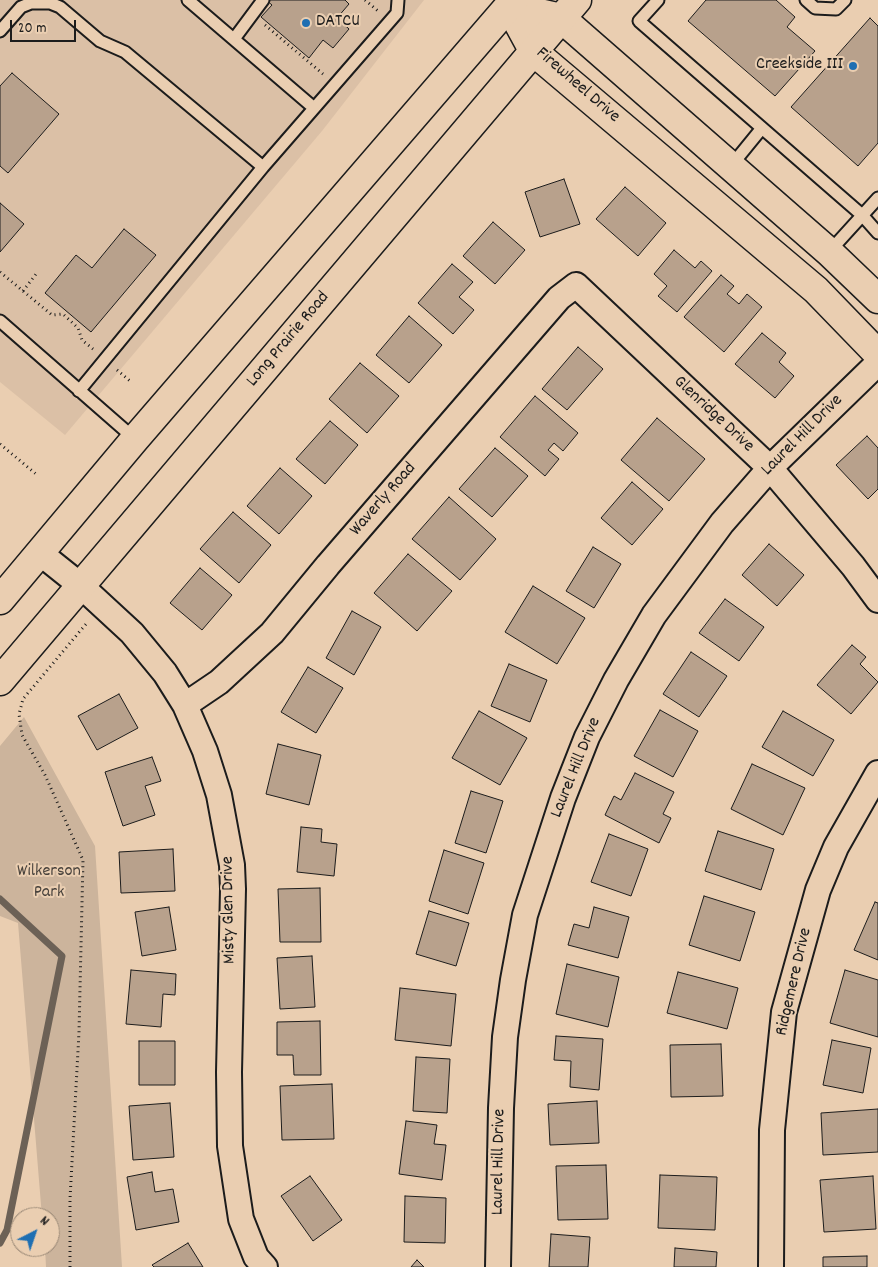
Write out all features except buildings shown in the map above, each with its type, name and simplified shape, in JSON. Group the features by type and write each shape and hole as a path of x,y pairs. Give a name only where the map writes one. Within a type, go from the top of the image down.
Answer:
{"main road":[{"path":"0,600 508,2 569,9 731,166 829,252 878,299"},
{"name":"Firewheel Drive","path":"508,2 534,52 816,290 878,354"},
{"name":"Long Prairie Road","path":"0,681 569,9"}],"street":[{"name":"Glenridge Drive","path":"576,285 770,468 853,566 878,600"},
{"name":"Waverly Road","path":"185,705 219,682 272,633 335,557 559,298 576,285"},
{"name":"Laurel Hill Drive","path":"498,1267 501,1108 505,1037 510,999 526,916 563,798 587,738 612,688 654,615 722,524 770,468 878,363"},
{"name":"Misty Glen Drive","path":"40,552 80,585 132,633 165,673 185,705 205,752 219,795 232,865 230,1146 241,1218 256,1257 264,1267"},
{"name":"Ridgemere Drive","path":"771,1267 772,1130 784,1012 818,890 836,847 878,773"}],"lane":[{"path":"188,0 314,108"},
{"path":"234,39 263,0"},
{"path":"79,391 263,167 397,13 398,0"},
{"path":"658,0 639,22 862,215 878,233"},
{"path":"806,0 815,8 836,9 845,0"},
{"path":"0,31 21,7 26,5 39,2 60,7 100,41 125,52 263,167"},
{"path":"731,166 762,128"},
{"path":"829,252 878,198"},
{"path":"0,321 135,439"}],"path":[{"path":"365,0 383,15"},
{"path":"262,22 328,78"},
{"path":"0,272 52,315 64,314 78,328 82,340 130,381"},
{"path":"23,291 36,274"},
{"path":"0,444 36,474"},
{"path":"70,1267 70,1199 79,1032 83,860 45,775 22,735 19,714 23,699 86,624"}],"shaded area":[{"path":"0,0 424,0 322,131 65,435 0,382"}],"green space":[{"name":"Wilkerson Park","path":"24,717 95,846 122,1267 46,1267 46,1257 60,1257 60,1207 41,1207 18,923 0,916 0,746"}],"waterway":[{"path":"0,899 62,956 7,1230 0,1243"}],"place":[{"name":"DATCU","path":"306,23"},
{"name":"Creekside III","path":"853,66"}]}
